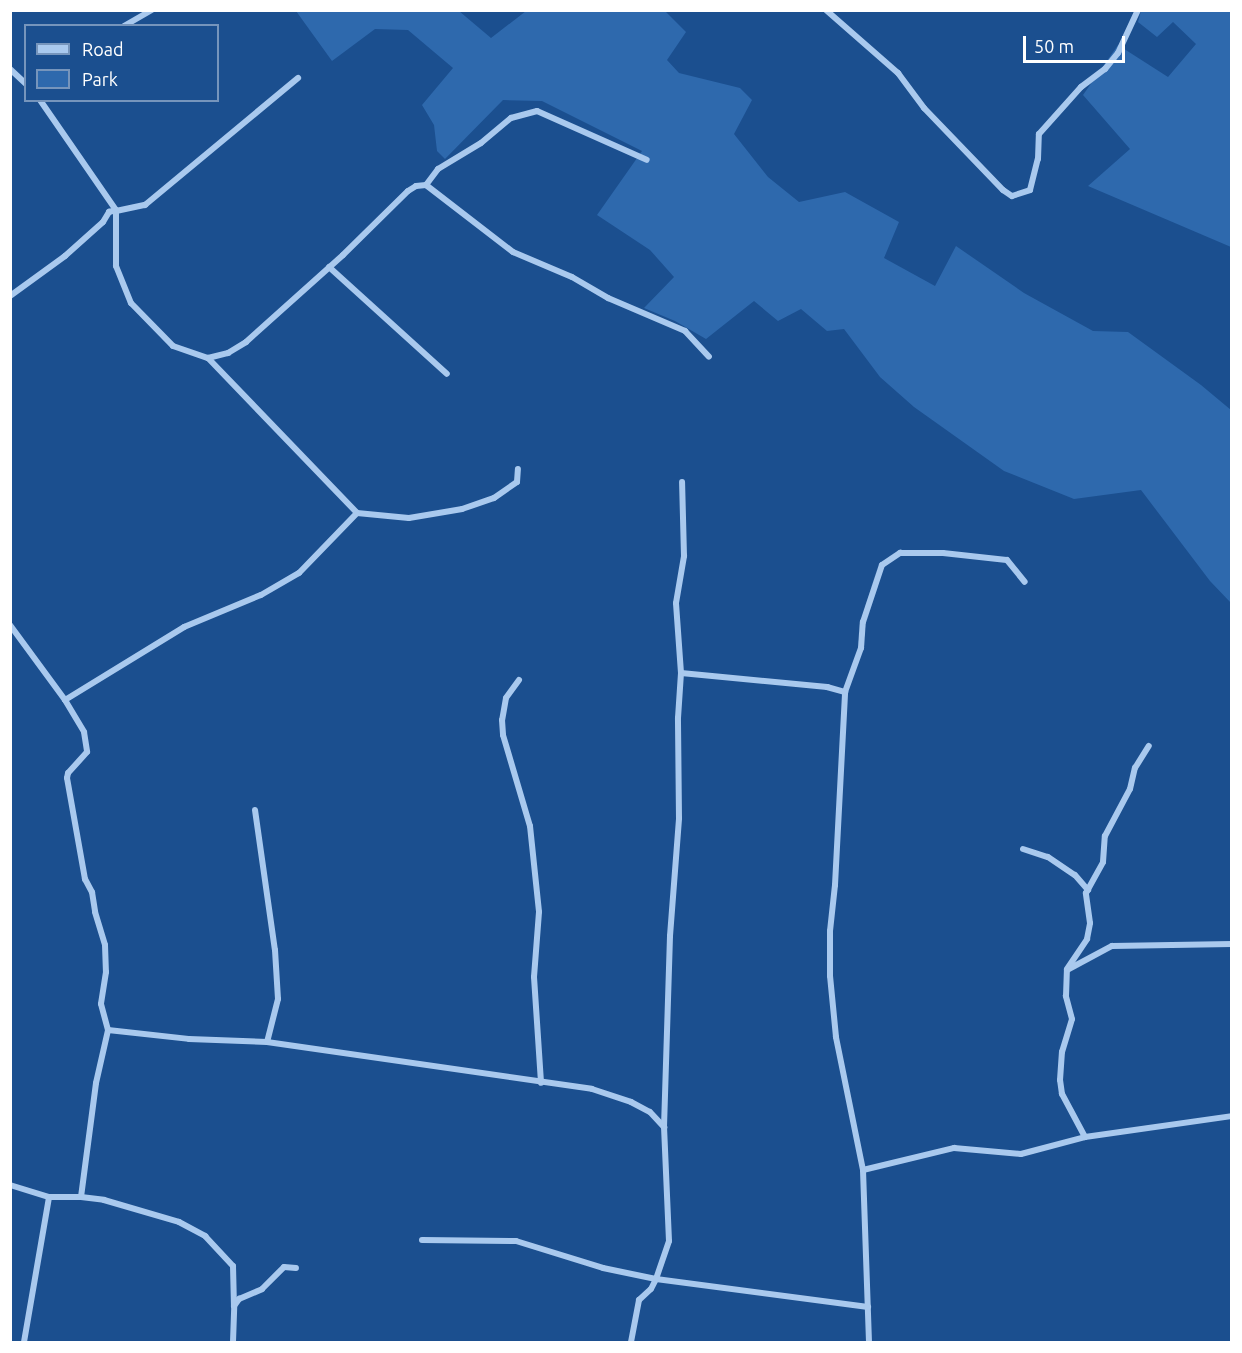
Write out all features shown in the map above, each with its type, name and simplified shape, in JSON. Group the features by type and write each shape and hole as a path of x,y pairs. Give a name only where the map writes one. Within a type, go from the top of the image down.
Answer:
{"street":[{"path":"128,24 152,10"},
{"path":"826,10 898,73 924,108 1003,190 1012,196 1029,190 1038,159 1039,134 1047,123 1118,53 1138,10"},
{"path":"10,69 24,82"},
{"path":"10,296 65,256 102,222 109,212 146,205 298,78"},
{"path":"41,102 116,211 116,266 131,303 173,346 208,358 357,513 409,518 462,509 494,498 517,482 518,469"},
{"path":"426,185 438,169 481,143 511,118 537,111 648,160"},
{"path":"208,358 228,353 246,342 408,191 416,186 426,185 513,252 572,277 608,298 685,331 709,357"},
{"path":"329,267 447,374"},
{"path":"631,1342 639,1300 651,1289 656,1279 669,1240 664,1127 670,936 679,818 678,718 681,673 676,603 684,556 682,482"},
{"path":"65,700 184,627 261,595 299,573 357,513"},
{"path":"869,1342 863,1170 836,1037 830,976 830,931 835,885 845,692 861,648 862,622 882,565 900,553 943,554 1007,560 1025,582"},
{"path":"10,625 65,700 84,732 87,752 68,773 67,778 86,879 92,892 95,912 105,945 106,972 101,1004 108,1030 96,1083 81,1197"},
{"path":"681,673 828,687 845,692"},
{"path":"519,680 506,698 502,720 503,735 530,826 539,912 534,977 540,1083"},
{"path":"1084,1137 1062,1094 1060,1080 1062,1052 1072,1018 1066,996 1067,970 1087,939 1090,922 1088,890 1103,862 1105,836 1130,789 1135,768 1149,746"},
{"path":"255,810 275,950 278,999 267,1042"},
{"path":"1023,849 1048,857 1075,875 1088,890"},
{"path":"1067,970 1112,946 1232,944"},
{"path":"108,1030 189,1039 267,1042 592,1089 631,1102 650,1112 664,1127"},
{"path":"863,1170 954,1148 1021,1154 1084,1137 1232,1116"},
{"path":"10,1185 50,1197 104,1200 179,1222 206,1236 233,1266 233,1342"},
{"path":"24,1342 50,1197"},
{"path":"422,1240 516,1241 603,1268 656,1279 868,1307"},
{"path":"234,1306 245,1295 262,1289 284,1267 296,1268"}],"green space":[{"path":"296,11 459,11 491,38 526,11 665,11 686,32 667,60 679,73 740,88 752,100 734,134 768,177 799,202 845,192 899,222 884,258 935,286 956,246 1024,293 1093,331 1128,332 1201,385 1231,410 1231,603 1210,581 1141,490 1074,499 1004,471 914,407 880,377 844,329 827,331 801,309 778,321 754,301 706,339 675,321 644,308 674,277 650,250 597,215 642,151 542,101 503,100 445,159 437,151 434,125 422,105 453,68 408,30 375,29 332,61"},
{"path":"1141,11 1231,11 1231,247 1088,186 1130,149 1083,95 1118,45 1168,77 1196,44 1173,22 1157,37 1138,22"}]}
